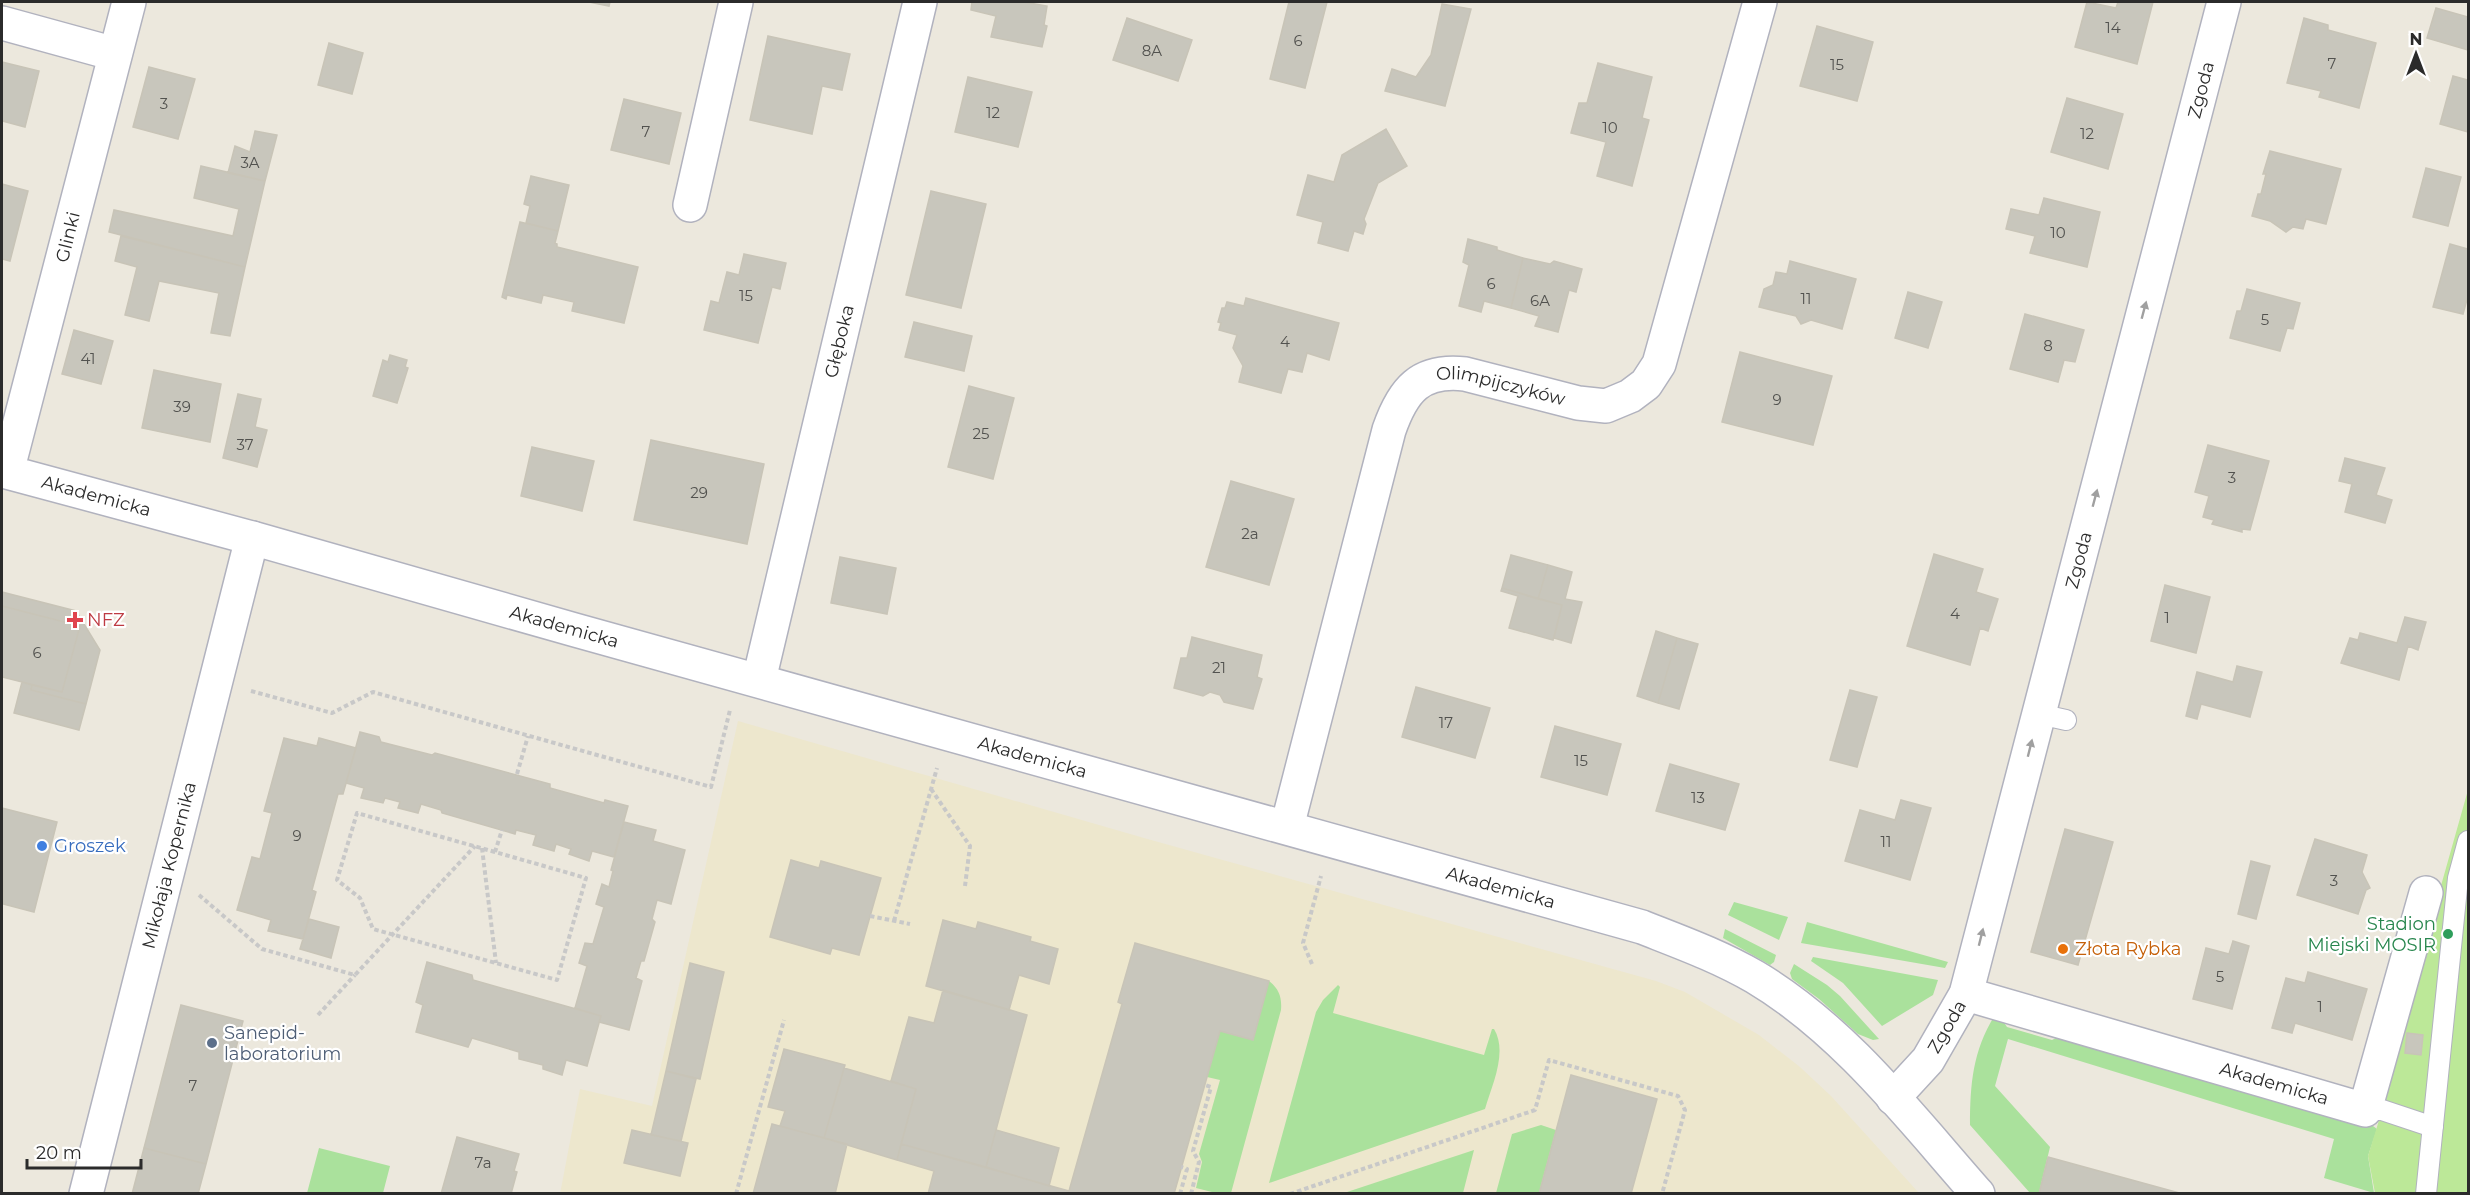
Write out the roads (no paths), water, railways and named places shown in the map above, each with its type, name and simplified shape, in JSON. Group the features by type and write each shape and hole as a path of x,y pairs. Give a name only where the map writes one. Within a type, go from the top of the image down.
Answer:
{"street":[{"name":"Glinki","path":"4,471 129,2"},
{"path":"690,205 736,2"},
{"name":"Głęboka","path":"759,680 920,2"},
{"name":"Olimpijczyków","path":"1287,827 1396,408 1413,386 1447,372 1465,374 1578,403 1606,406 1629,396 1646,384 1659,364 1760,2"},
{"name":"Zgoda","path":"1893,1098 1928,1060 1966,994 2052,717 2224,2"},
{"path":"2,23 115,54"},
{"name":"Akademicka","path":"4,471 252,538 1642,927 1716,957 1755,978 1791,1002 1836,1040 1893,1098 1978,1194"},
{"name":"Mikołaja Kopernika","path":"86,1194 252,538"},
{"path":"2366,1110 2426,893"},
{"name":"Akademicka","path":"1966,994 2366,1110"}],"lane":[{"path":"2426,1194 2458,878 2469,841"},
{"path":"2366,1110 2382,1110 2433,1127"}],"place":[{"name":"NFZ","path":"75,620"},
{"name":"Groszek","path":"42,846"},
{"name":"Stadion Miejski MOSIR","path":"2448,934"},
{"name":"Złota Rybka","path":"2063,949"},
{"name":"Sanepid- laboratorium","path":"212,1043"}]}
